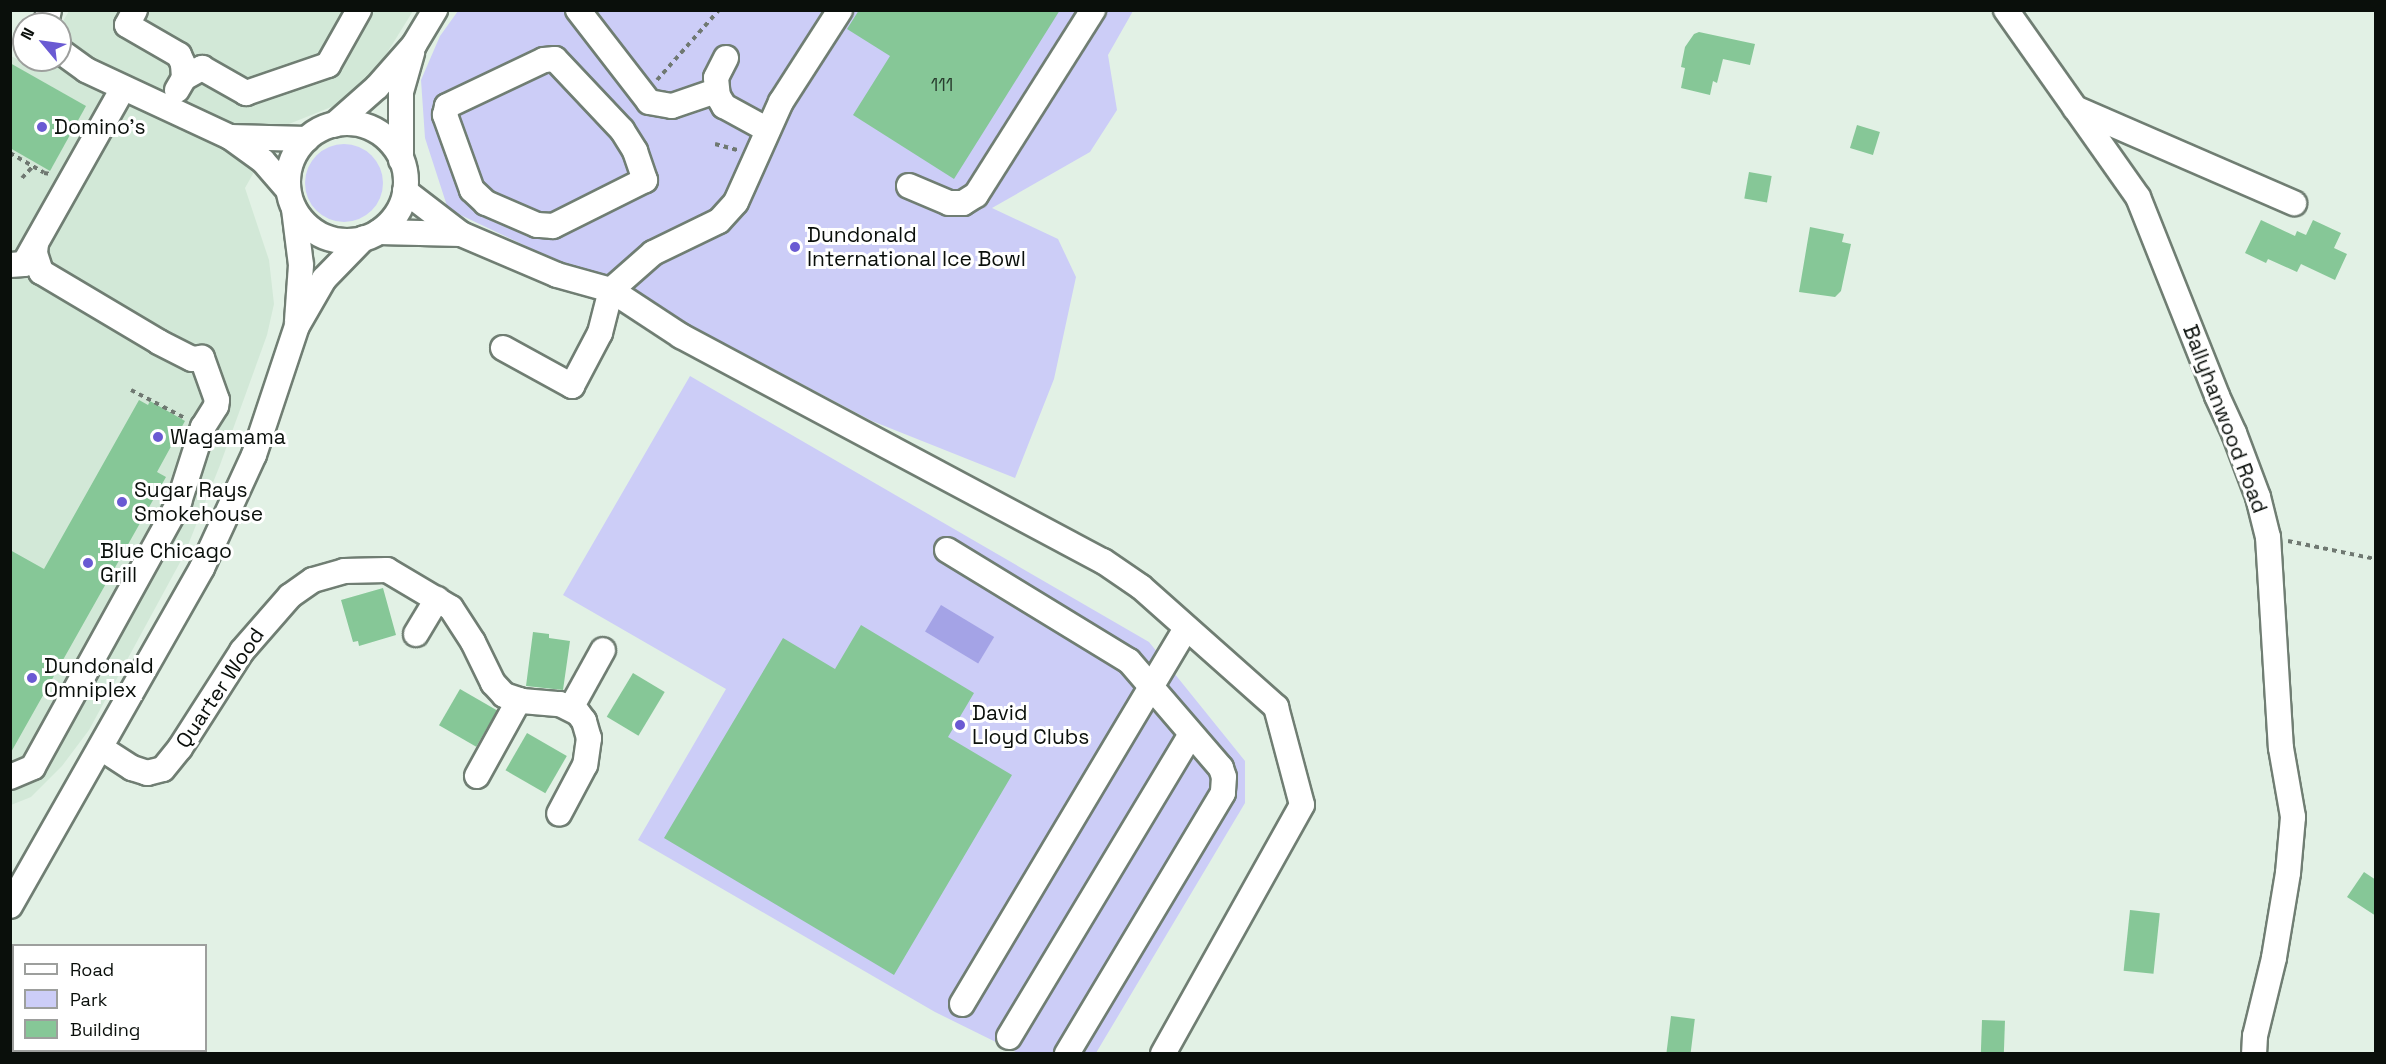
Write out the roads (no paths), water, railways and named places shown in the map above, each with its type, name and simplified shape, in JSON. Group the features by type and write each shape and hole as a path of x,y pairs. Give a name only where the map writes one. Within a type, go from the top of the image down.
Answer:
{"street":[{"path":"135,10 127,25 188,67 246,93 328,65 359,10"},
{"path":"334,125 377,87 414,45 435,10"},
{"path":"578,10 649,102 672,106 716,91"},
{"path":"503,348 572,386 600,333 611,290 653,253 719,221 736,202 781,102 840,10"},
{"path":"909,186 949,203 963,203 976,195 1093,10"},
{"name":"Ballyhanwood Road","path":"2006,10 2138,197 2217,396 2234,433 2258,497 2268,537 2281,748 2293,817 2288,873 2276,948 2255,1036 2254,1053"},
{"path":"10,906 202,568 254,455 297,326 324,279 399,210 405,191 401,160 401,92 414,45"},
{"path":"726,58 716,78 716,91 724,106 768,130"},
{"path":"555,59 615,121 635,151 645,180 553,226 537,225 486,203 472,190 445,115 447,106 544,60 555,59"},
{"path":"72,60 86,70 230,137 263,161 291,200 303,222 326,237 344,241 372,235 461,234"},
{"path":"168,108 188,67"},
{"path":"615,121 636,86"},
{"path":"10,265 24,264 123,88"},
{"path":"2075,108 2294,203"},
{"path":"297,326 301,265 291,200 292,160 307,139 324,127 358,124 372,129 393,145 401,160"},
{"path":"230,137 307,139"},
{"path":"405,191 461,234 557,275 611,290 681,336 1103,561 1141,586 1276,707 1302,804 1163,1053"},
{"path":"10,777 33,767 174,513 203,427 217,400 202,358 192,359 159,342 41,272 35,254 36,244"},
{"path":"947,550 1129,661 1221,768 1224,777 1223,793 1067,1053"},
{"name":"Quarter Wood","path":"101,748 132,768 147,773 163,769 180,748 242,651 290,596 313,580 345,571 387,570 437,599 451,608 462,623 493,683 504,695 519,700 560,704 571,708"},
{"path":"416,634 437,599"},
{"path":"962,1004 1186,628"},
{"path":"559,814 585,765 589,738 584,721 571,708 603,650"},
{"path":"477,776 519,700"},
{"path":"1009,1037 1191,734"}],"place":[{"name":"Domino's","path":"42,127"},
{"name":"Dundonald International Ice Bowl","path":"795,247"},
{"name":"Wagamama","path":"158,437"},
{"name":"Sugar Rays Smokehouse","path":"122,502"},
{"name":"Blue Chicago Grill","path":"88,563"},
{"name":"Dundonald Omniplex","path":"32,678"},
{"name":"David Lloyd Clubs","path":"960,725"}]}
